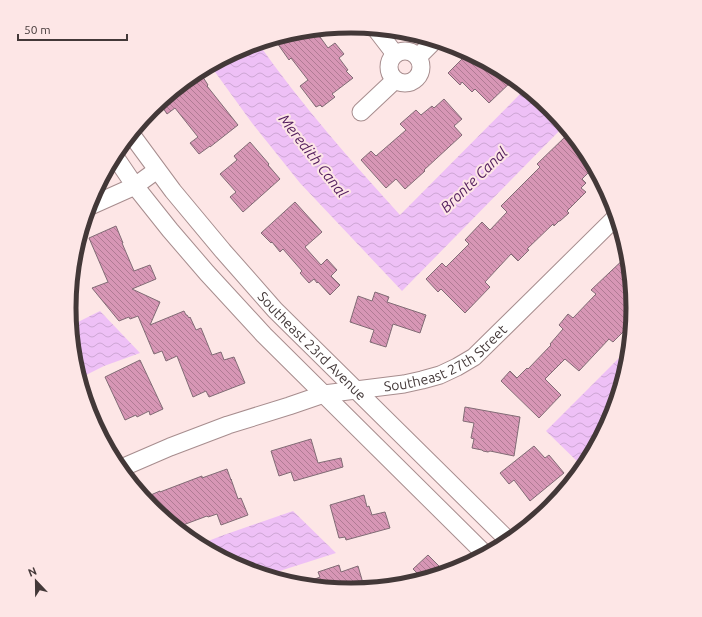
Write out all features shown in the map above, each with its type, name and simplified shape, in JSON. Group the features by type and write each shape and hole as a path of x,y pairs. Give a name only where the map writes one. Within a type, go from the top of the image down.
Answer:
{"street":[{"path":"381,35 395,54"},
{"path":"418,57 430,45"},
{"path":"400,51 410,51 415,53 418,57 422,67 421,72 415,80 405,83 400,82 395,80 389,72 392,58 400,51"},
{"path":"361,112 395,80"},
{"name":"Southeast 23rd Avenue","path":"134,138 173,191 222,252 275,310 505,537"},
{"name":"Southeast 23rd Avenue","path":"118,161 135,186 170,230 264,335 482,551"},
{"path":"95,205 135,186 157,170"},
{"name":"Southeast 27th Street","path":"125,466 170,447 213,431 324,394 404,384 440,375 457,367 474,357 612,221"}],"water":[{"path":"262,48 291,88 326,131 400,215 522,92 533,101 560,130 402,291 300,183 252,123 213,70 229,61"},
{"path":"100,311 140,353 104,366 84,376 76,323"},
{"path":"622,355 617,380 606,414 590,446 579,463 546,431"},
{"path":"293,511 336,553 274,573 229,556 205,542"}],"building":[{"path":"318,35 328,48 335,43 344,54 339,58 348,70 346,71 353,78 332,94 335,97 322,107 320,105 316,107 300,86 308,80 291,58 289,60 277,43"},
{"path":"463,58 467,61 469,59 473,61 510,83 489,103 475,89 472,92 462,82 460,85 448,73"},
{"path":"202,76 208,85 207,86 238,125 199,154 190,143 198,137 175,108 167,114 163,107"},
{"path":"444,99 462,119 454,126 462,135 405,189 396,179 386,188 361,160 371,151 376,156 406,130 400,124 416,110 421,115 432,106 434,108"},
{"path":"566,136 590,171 582,179 586,183 581,188 586,192 567,211 569,213 554,226 553,224 527,249 529,250 518,261 511,254 485,282 490,287 465,313 441,289 438,292 426,279 442,263 446,267 469,244 465,240 482,222 490,230 507,212 501,206 540,167 537,164"},
{"path":"250,142 280,179 243,212 230,197 236,192 220,174 237,160 234,156"},
{"path":"295,202 322,232 305,247 321,265 327,259 337,270 331,276 340,285 330,295 314,279 309,283 300,273 302,271 283,249 280,252 272,242 271,243 261,233"},
{"path":"116,226 134,271 150,265 156,279 132,289 160,302 150,325 184,311 189,318 190,317 196,330 201,328 212,355 221,352 224,360 234,357 245,383 209,397 206,391 193,397 177,356 166,361 162,351 154,354 138,316 130,319 129,317 119,321 92,288 108,282 89,238"},
{"path":"622,261 626,290 626,316 624,318 626,320 626,329 613,342 609,339 579,371 565,359 545,379 561,395 539,418 501,381 510,371 517,378 527,368 528,369 551,345 550,344 563,329 559,325 568,314 573,318 596,294 591,290"},
{"path":"375,292 389,297 387,302 426,315 420,333 393,324 386,347 370,342 374,330 350,322 358,296 372,301"},
{"path":"140,360 163,409 150,415 149,411 137,417 136,415 125,420 105,377"},
{"path":"465,407 520,417 514,456 472,448 474,439 471,438 474,423 463,421"},
{"path":"311,439 318,463 341,458 343,467 294,481 291,472 279,476 271,451"},
{"path":"534,446 545,458 549,455 564,473 530,501 514,480 509,484 500,473"},
{"path":"227,469 238,499 241,498 248,515 221,525 217,514 181,526 169,516 149,496 202,476 202,478"},
{"path":"364,495 367,507 369,506 372,515 385,512 390,528 346,540 345,537 339,538 330,505"},
{"path":"428,555 441,568 420,576 413,569"},
{"path":"339,565 341,572 358,566 363,583 310,581 320,577 318,572"}],"water label":[{"name":"Meredith Canal","path":"313,156"},
{"name":"Bronte Canal","path":"474,180"}]}
